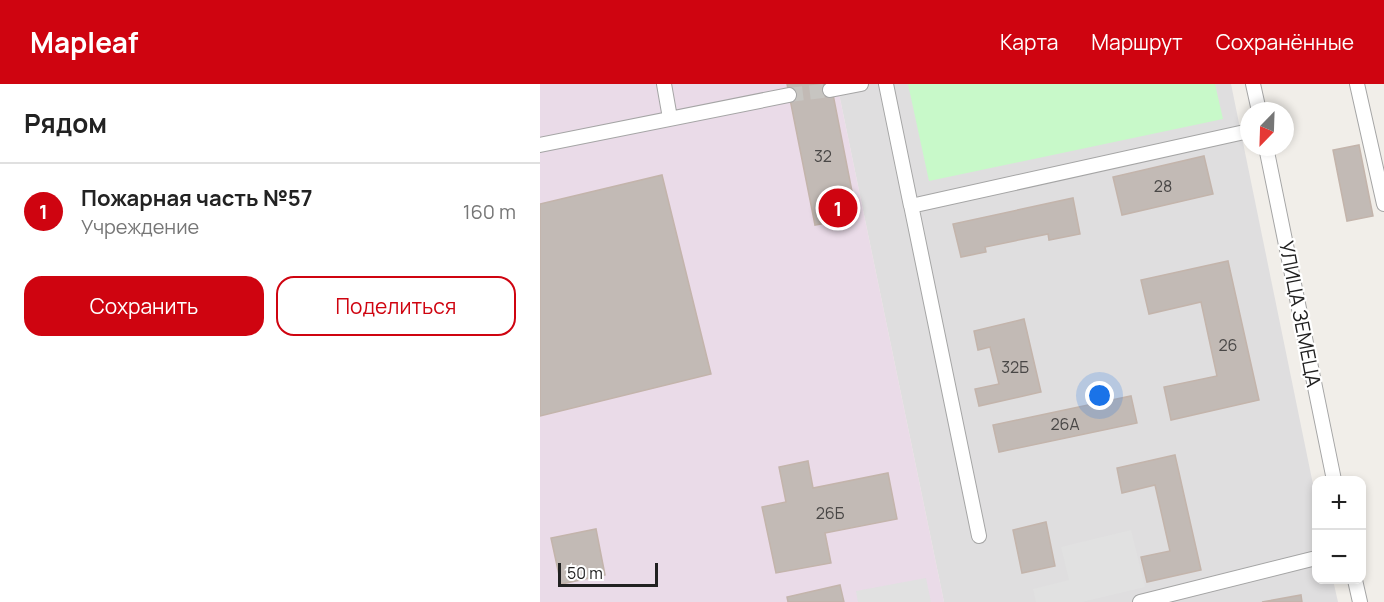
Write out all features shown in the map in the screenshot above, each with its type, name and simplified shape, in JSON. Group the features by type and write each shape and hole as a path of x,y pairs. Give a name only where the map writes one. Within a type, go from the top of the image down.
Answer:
{"street":[{"path":"664,84 670,118"},
{"path":"830,90 861,84"},
{"path":"886,84 979,536"},
{"path":"1253,84 1257,102"},
{"path":"1357,84 1384,204"},
{"path":"540,145 789,96"},
{"path":"911,205 1240,133"},
{"name":"УЛИЦА ЗЕМЕЦА","path":"1268,156 1333,476"},
{"path":"1140,602 1312,559"},
{"path":"1356,584 1360,602"}],"shaded area":[{"path":"540,84 837,84 944,602 540,602"},
{"path":"837,84 1231,84 1240,128 1240,156 1246,156 1312,479 1312,584 1334,584 1338,602 944,602"},
{"path":"1131,530 1145,587 1082,602 1036,602 1033,589 1069,580 1061,547"},
{"path":"926,578 931,602 858,602 856,591"}],"green space":[{"path":"908,84 1215,84 1223,119 929,181"}],"building":[{"path":"787,84 831,84 857,217 815,225"},
{"path":"1359,145 1373,216 1347,221 1333,150"},
{"path":"1204,156 1213,194 1122,215 1113,177"},
{"path":"662,175 711,374 540,416 540,204"},
{"path":"1073,198 1080,234 1049,240 1048,234 985,247 986,252 961,257 953,224"},
{"path":"1228,261 1259,400 1171,420 1164,387 1217,376 1201,302 1149,314 1141,280"},
{"path":"1024,319 1041,392 979,406 975,389 999,384 990,347 978,350 974,331"},
{"path":"1131,396 1137,423 999,452 993,425"},
{"path":"1175,455 1201,570 1147,582 1141,557 1170,551 1155,485 1122,493 1117,468"},
{"path":"808,461 813,488 888,473 897,519 825,533 831,563 776,573 762,507 786,502 779,467"},
{"path":"1046,522 1055,566 1022,573 1013,530"},
{"path":"596,529 605,575 561,584 551,538"},
{"path":"840,585 844,602 788,602 787,597"},
{"path":"1301,595 1302,602 1262,602"}],"tunnel":[{"path":"789,95 830,90"}],"place":[{"name":"Пожарная часть №57","path":"838,208"}]}
